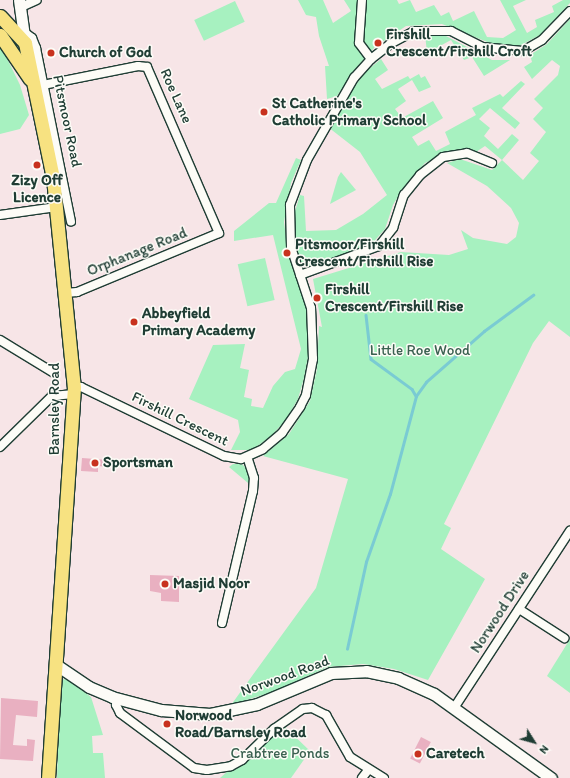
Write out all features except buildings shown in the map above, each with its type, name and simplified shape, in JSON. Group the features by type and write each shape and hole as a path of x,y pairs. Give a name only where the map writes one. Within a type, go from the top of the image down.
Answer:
{"main road":[{"path":"0,16 24,38"},
{"path":"0,35 38,83"},
{"name":"Barnsley Road","path":"24,38 38,83 56,207 74,390 58,666 48,778"}],"street":[{"path":"24,38 20,4 37,0"},
{"path":"362,0 359,43 371,59"},
{"path":"222,623 253,491 254,478 247,457 263,449 282,433 306,395 314,346 311,308 300,275 290,231 290,205 296,185 334,109 371,59 404,36 426,29 451,31 494,50 523,51 542,40 570,11"},
{"name":"Roe Lane","path":"38,83 138,66 147,67 219,233"},
{"name":"Pitsmoor Road","path":"38,83 71,222"},
{"path":"300,275 368,253 379,246 393,228 404,195 420,174 443,157 467,153 492,163"},
{"path":"0,215 56,207"},
{"name":"Orphanage Road","path":"65,293 77,292 219,233"},
{"path":"0,340 54,373"},
{"path":"0,447 52,396 74,390"},
{"name":"Firshill Crescent","path":"74,390 109,400 224,456 247,457"},
{"name":"Norwood Drive","path":"454,708 570,531"},
{"path":"519,609 564,638"},
{"name":"Norwood Road","path":"58,666 89,687 117,699 161,710 210,714 257,704 318,677 349,670 366,671 416,684 454,708 551,778"},
{"path":"117,699 116,705 120,713 194,768 207,770 231,766 242,760 274,729 303,710 312,708 326,716 350,757 384,778"},
{"path":"362,778 369,769"}],"green space":[{"path":"298,0 323,0 333,23 351,11 344,0 397,0 399,4 410,0 416,12 434,5 441,16 449,12 453,21 474,11 487,37 503,38 516,30 500,0 526,0 513,6 527,33 537,27 535,20 554,12 552,6 563,0 570,0 570,3 540,35 519,46 500,47 442,24 406,26 375,47 356,68 337,96 327,99 325,66 329,66 319,36 316,17 306,15"},
{"path":"235,1 245,22 204,41 194,20"},
{"name":"Little Roe Wood","path":"570,19 570,337 549,321 533,343 444,524 451,528 441,549 485,579 428,680 394,669 363,664 328,667 272,692 231,705 316,588 348,479 263,456 289,434 310,401 317,369 319,326 322,327 313,279 401,252 449,255 468,249 461,230 473,238 507,244 516,237 519,223 511,208 487,186 447,163 460,159 492,170 502,160 523,180 539,161 530,153 546,132 533,119 543,108 534,99 558,75 560,66 552,60 532,79 524,67 532,62 530,55 547,44"},
{"path":"425,34 444,35 492,60 510,60 484,76 472,57 464,60 451,40 427,53"},
{"path":"0,44 20,85 29,115 20,129 0,134"},
{"path":"381,59 388,70 375,79 382,89 408,76 410,79 419,74 421,78 425,76 431,87 419,92 412,80 398,89 406,101 395,109 402,118 433,101 443,118 412,137 418,146 429,140 436,151 450,144 445,132 476,115 472,108 500,94 503,97 521,81 525,84 502,108 520,123 515,129 490,108 479,119 490,128 484,136 498,149 512,134 519,140 502,160 485,146 476,152 453,150 425,163 403,188 393,205 385,229 369,247 322,264 305,267 299,262 295,240 295,211 300,195 304,196 306,231 336,230 363,214 387,195 360,152 328,127 364,73"},
{"path":"296,158 301,160 291,183 284,222 287,244 305,298 309,325 309,351 304,378 298,399 285,421 271,436 252,450 231,450 240,432 238,420 189,399 213,345 245,344 240,368 249,370 244,397 252,399 251,406 263,408 273,386 285,372 295,369 301,349 273,235 234,241 234,231 269,203 276,203"},
{"path":"341,172 356,190 330,204 338,177"},
{"path":"265,258 275,300 247,306 238,264"},
{"path":"233,464 242,464 246,468 251,479 248,483 229,467"},
{"path":"570,639 570,693 547,676"},
{"path":"62,679 69,680 91,697 103,735 92,736 93,753 103,753 105,778 57,778 60,683"},
{"name":"Crabtree Ponds","path":"282,724 310,751 291,778 220,778"}],"waterway":[{"path":"347,649 366,562 390,494 416,396 426,382 484,331 533,295"},
{"path":"366,315 371,359 412,389 416,396"}],"place":[{"name":"Firshill Crescent/Firshill Croft","path":"378,43"},
{"name":"Church of God","path":"51,53"},
{"name":"St Catherine's Catholic Primary School","path":"264,112"},
{"name":"Zizy Off Licence","path":"37,165"},
{"name":"Pitsmoor/Firshill Crescent/Firshill Rise","path":"287,253"},
{"name":"Firshill Crescent/Firshill Rise","path":"317,298"},
{"name":"Abbeyfield Primary Academy","path":"134,322"},
{"name":"Sportsman","path":"95,463"},
{"name":"Masjid Noor","path":"165,584"},
{"name":"Norwood Road/Barnsley Road","path":"167,724"},
{"name":"Caretech","path":"418,754"}]}
